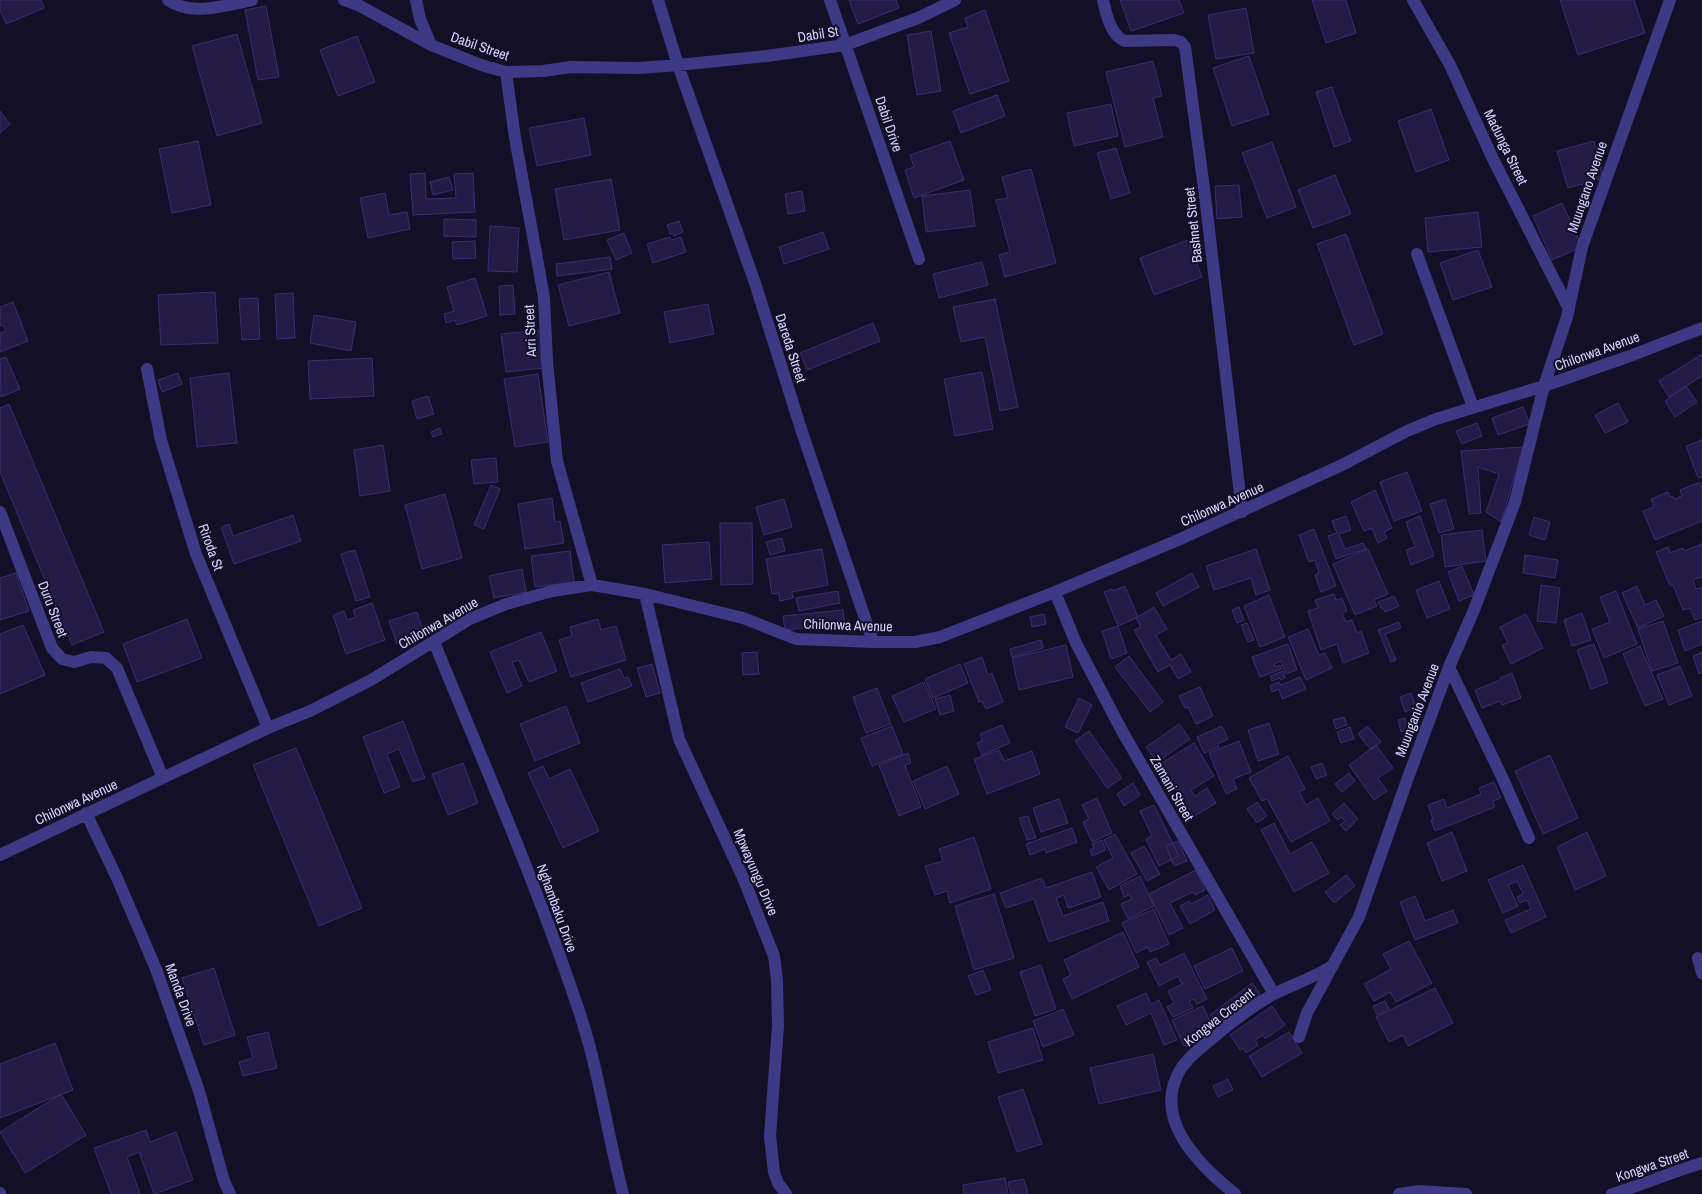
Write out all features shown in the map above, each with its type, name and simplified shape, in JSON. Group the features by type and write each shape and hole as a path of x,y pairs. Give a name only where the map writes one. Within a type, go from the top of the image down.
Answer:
{"street":[{"path":"168,0 176,5 190,9 252,0"},
{"name":"Dabil Street","path":"344,0 360,6 432,45 481,65 506,72 543,71 572,67 639,68 678,65"},
{"path":"416,0 420,19 432,45"},
{"name":"Dareda Street","path":"658,0 678,65 755,284 802,432 873,642"},
{"name":"Dabil Drive","path":"830,0 919,259"},
{"name":"Dabil St","path":"678,65 767,56 845,45 918,18 954,0"},
{"name":"Bashnet Street","path":"1102,0 1107,18 1120,39 1125,41 1174,40 1181,42 1185,47 1242,512"},
{"name":"Madunga Street","path":"1413,0 1450,65 1492,157 1569,310"},
{"name":"Muungano Avenue","path":"1544,386 1569,310 1582,247 1670,0"},
{"name":"Arri Street","path":"506,72 515,138 544,297 547,361 557,461 592,585"},
{"path":"1417,254 1473,408"},
{"name":"Chilonwa Avenue","path":"0,855 268,728 310,711 371,680 470,619 506,604 552,591 592,585 646,594 743,618 796,638 916,642 940,637 1055,592 1242,512 1407,431 1630,356 1702,328"},
{"name":"Riroda St","path":"147,369 161,440 196,554 268,728"},
{"name":"Muunganio Avenue","path":"1299,1037 1307,1013 1359,917 1406,783 1515,502 1544,386"},
{"name":"Duru Street","path":"0,512 52,648 62,658 74,662 91,657 106,658 117,668 164,778"},
{"name":"Zamani Street","path":"1055,592 1076,644 1122,731 1274,994"},
{"name":"Mpwayungu Drive","path":"646,594 679,739 744,880 774,956 779,1000 770,1136 774,1172 778,1183 786,1194"},
{"name":"Nghambaku Drive","path":"434,642 525,864 579,1012 598,1080 623,1194"},
{"path":"1450,667 1529,838"},
{"name":"Manda Drive","path":"86,813 118,878 156,969 199,1091 224,1180 230,1194"},
{"path":"1698,958 1702,973"},
{"name":"Kongwa Crecent","path":"1235,1194 1198,1161 1186,1145 1174,1119 1172,1103 1174,1082 1182,1067 1196,1052 1222,1030 1274,994 1314,977 1332,966"},
{"name":"Kongwa Street","path":"1612,1194 1679,1170 1702,1164"},
{"path":"1399,1194 1419,1191 1466,1194"}],"building":[{"path":"0,0 41,0 44,8 6,24 0,10"},
{"path":"849,0 896,0 899,8 858,24"},
{"path":"1120,0 1179,0 1184,13 1131,31"},
{"path":"1312,0 1346,0 1356,33 1326,43"},
{"path":"1560,0 1634,0 1645,33 1578,55"},
{"path":"266,6 279,77 258,80 245,10"},
{"path":"1246,8 1254,53 1216,59 1208,15"},
{"path":"985,10 1009,81 970,94 949,33 968,27 965,18"},
{"path":"931,31 941,91 917,95 907,35"},
{"path":"237,34 262,123 217,136 192,46"},
{"path":"357,36 375,82 338,96 320,50"},
{"path":"1249,56 1269,114 1232,126 1213,68"},
{"path":"1153,61 1162,96 1153,98 1163,137 1125,147 1106,72"},
{"path":"1332,87 1351,141 1334,147 1316,92"},
{"path":"997,95 1005,116 961,133 953,111"},
{"path":"1111,104 1118,136 1074,146 1067,113"},
{"path":"1431,109 1449,160 1416,172 1398,121"},
{"path":"0,111 10,124 0,133"},
{"path":"584,118 591,155 537,166 529,128"},
{"path":"198,141 211,205 172,213 159,149"},
{"path":"950,141 964,180 914,198 905,170 914,167 910,155"},
{"path":"1594,141 1604,178 1568,188 1557,151"},
{"path":"1272,142 1296,207 1267,218 1242,153"},
{"path":"1116,148 1130,193 1111,199 1097,153"},
{"path":"1031,169 1056,263 1005,277 999,255 1010,252 996,200 1008,198 1002,177"},
{"path":"425,173 426,199 456,198 454,174 473,173 475,212 413,215 410,174"},
{"path":"1335,175 1351,214 1313,228 1298,190"},
{"path":"449,177 453,190 433,195 430,182"},
{"path":"611,179 620,230 564,240 555,189"},
{"path":"1239,185 1242,217 1217,219 1215,186"},
{"path":"970,190 975,226 926,232 922,196"},
{"path":"802,191 805,211 788,214 785,194"},
{"path":"385,193 389,215 407,212 410,229 368,238 360,198"},
{"path":"1562,203 1582,247 1552,260 1533,216"},
{"path":"1478,212 1482,247 1428,252 1425,218"},
{"path":"444,219 476,220 476,237 444,236"},
{"path":"679,221 683,232 674,236 673,233 670,234 667,225"},
{"path":"490,226 519,228 517,272 488,271"},
{"path":"823,232 829,249 784,264 779,247"},
{"path":"624,233 632,253 616,260 607,240"},
{"path":"1346,234 1383,334 1354,345 1317,244"},
{"path":"670,237 671,240 681,237 686,252 653,263 647,244"},
{"path":"1188,240 1202,277 1154,295 1140,258"},
{"path":"475,241 476,258 453,259 452,242"},
{"path":"1478,250 1492,287 1453,300 1440,263"},
{"path":"610,257 612,269 557,276 556,264"},
{"path":"982,262 988,285 939,298 933,274"},
{"path":"609,272 620,313 569,326 558,285"},
{"path":"475,278 487,316 457,325 455,320 446,323 444,314 454,311 447,287"},
{"path":"513,285 515,314 500,315 499,286"},
{"path":"215,292 218,343 161,345 158,295"},
{"path":"293,293 295,338 277,339 275,294"},
{"path":"258,298 260,339 242,340 239,299"},
{"path":"995,299 1018,407 1000,411 985,337 961,342 953,307"},
{"path":"13,302 28,341 0,352 0,333 6,331 3,325 0,326 0,307"},
{"path":"708,304 714,334 670,343 664,312"},
{"path":"314,315 356,322 351,351 310,343"},
{"path":"873,323 880,341 807,370 800,353"},
{"path":"540,330 544,368 506,372 501,334"},
{"path":"1702,354 1702,376 1669,397 1659,381"},
{"path":"6,357 20,389 1,397 0,359"},
{"path":"372,358 374,396 310,399 308,361"},
{"path":"982,372 993,429 955,436 944,379"},
{"path":"178,373 182,384 162,392 158,380"},
{"path":"229,373 237,443 197,447 190,378"},
{"path":"538,374 548,442 515,447 504,379"},
{"path":"1686,386 1697,402 1675,417 1665,401"},
{"path":"428,396 434,414 417,419 412,401"},
{"path":"1618,403 1628,422 1605,433 1595,415"},
{"path":"9,404 104,632 72,645 0,472 0,408"},
{"path":"1523,407 1530,424 1498,435 1492,418"},
{"path":"1477,423 1482,436 1462,444 1456,431"},
{"path":"440,428 442,434 433,437 431,432"},
{"path":"1702,440 1702,477 1698,478 1686,446"},
{"path":"383,445 390,491 360,496 354,450"},
{"path":"1523,447 1501,522 1486,512 1499,474 1478,467 1481,513 1469,514 1461,451"},
{"path":"496,458 498,482 474,484 471,460"},
{"path":"1407,472 1422,511 1394,521 1380,482"},
{"path":"1700,482 1702,488 1702,521 1655,540 1643,511 1654,507 1651,499 1668,492 1670,497 1673,496 1674,499 1682,496 1680,490"},
{"path":"491,485 500,489 484,529 474,525"},
{"path":"1375,490 1392,528 1384,532 1387,538 1378,543 1372,528 1364,531 1351,502"},
{"path":"445,494 462,558 422,569 405,505"},
{"path":"552,498 555,522 560,521 564,543 525,549 518,504"},
{"path":"784,499 792,527 764,535 756,507"},
{"path":"1445,499 1454,529 1439,533 1430,504"},
{"path":"293,515 301,541 234,564 221,527 229,524 233,536"},
{"path":"1346,516 1351,530 1339,534 1345,549 1363,543 1366,549 1336,559 1328,536 1337,533 1332,521"},
{"path":"1420,516 1434,556 1411,565 1406,550 1415,547 1406,522"},
{"path":"1534,517 1550,522 1545,540 1529,535"},
{"path":"720,523 752,523 753,584 721,585"},
{"path":"1314,529 1336,586 1321,592 1315,575 1319,573 1315,560 1309,562 1299,535"},
{"path":"1482,530 1486,561 1445,567 1441,535"},
{"path":"782,538 785,551 770,555 766,542"},
{"path":"709,542 712,579 665,583 662,545"},
{"path":"1702,544 1702,577 1693,580 1696,589 1702,587 1702,617 1695,620 1690,608 1683,610 1673,585 1670,586 1656,552 1668,547 1670,553 1683,548 1684,551"},
{"path":"822,549 828,585 792,592 793,598 780,601 779,593 772,594 766,559"},
{"path":"1256,549 1270,590 1256,595 1251,578 1214,590 1206,566"},
{"path":"1368,549 1388,594 1374,600 1377,606 1355,615 1333,564"},
{"path":"355,550 370,597 356,601 341,554"},
{"path":"570,551 574,582 535,587 531,556"},
{"path":"1525,555 1558,560 1555,578 1523,573"},
{"path":"1462,566 1474,595 1459,601 1448,572"},
{"path":"522,569 526,592 494,598 489,576"},
{"path":"16,573 29,611 0,620 0,578"},
{"path":"1192,573 1199,587 1163,606 1156,593"},
{"path":"1439,581 1450,609 1427,618 1416,590"},
{"path":"1541,585 1560,588 1556,623 1537,621"},
{"path":"1125,586 1138,617 1118,626 1104,592 1112,589 1113,591"},
{"path":"1637,586 1645,605 1656,600 1664,616 1638,628 1622,593"},
{"path":"838,591 840,603 799,611 796,598"},
{"path":"1616,591 1637,644 1604,658 1592,629 1610,622 1600,597"},
{"path":"1334,594 1336,600 1342,598 1347,611 1342,613 1346,622 1352,620 1357,633 1361,631 1369,653 1343,663 1337,644 1321,650 1308,611 1318,608 1315,600"},
{"path":"1269,595 1285,637 1260,647 1244,606"},
{"path":"1394,596 1399,606 1385,612 1378,602"},
{"path":"372,603 385,640 346,654 333,615 344,611 347,620 356,617 353,610"},
{"path":"1154,607 1167,629 1156,635 1171,660 1181,654 1191,672 1178,679 1170,665 1158,672 1134,630 1141,627 1136,618"},
{"path":"1239,607 1244,620 1237,623 1232,610"},
{"path":"843,610 845,624 785,630 783,616"},
{"path":"417,612 425,635 397,644 389,621"},
{"path":"1582,613 1591,640 1572,646 1564,620"},
{"path":"1044,614 1046,624 1032,627 1030,617"},
{"path":"1526,614 1543,648 1511,664 1502,645 1508,643 1500,627"},
{"path":"187,619 202,658 137,682 123,644"},
{"path":"598,619 601,630 616,626 626,660 571,677 559,640 572,636 570,627"},
{"path":"1663,621 1678,663 1652,671 1638,629"},
{"path":"1702,621 1702,644 1685,651 1678,630"},
{"path":"1399,622 1401,628 1385,634 1396,660 1391,662 1378,630"},
{"path":"1247,623 1254,640 1248,642 1241,625"},
{"path":"23,625 45,675 0,694 0,634"},
{"path":"1118,626 1127,653 1111,659 1102,631"},
{"path":"1308,629 1319,655 1325,653 1332,668 1306,680 1288,637"},
{"path":"541,632 557,671 529,682 519,660 512,662 522,686 507,693 490,652"},
{"path":"1041,640 1043,648 1012,657 1010,649"},
{"path":"1288,644 1297,670 1286,674 1281,661 1274,664 1275,667 1280,665 1282,669 1260,677 1252,657"},
{"path":"1594,644 1608,683 1591,689 1577,650"},
{"path":"1066,645 1073,677 1019,690 1012,658"},
{"path":"1640,646 1663,699 1645,706 1623,654"},
{"path":"757,652 759,674 743,675 742,653"},
{"path":"1702,652 1702,673 1699,674 1693,656"},
{"path":"1129,656 1163,702 1150,712 1115,667"},
{"path":"982,657 988,675 992,673 1003,702 986,709 982,701 979,702 964,664"},
{"path":"652,664 660,693 646,697 637,668"},
{"path":"960,664 968,683 933,698 925,679"},
{"path":"1680,666 1692,696 1669,705 1657,675"},
{"path":"620,669 624,678 628,677 632,686 588,702 581,683"},
{"path":"1283,671 1285,678 1272,681 1270,676"},
{"path":"1512,673 1521,698 1502,705 1500,701 1482,708 1475,690"},
{"path":"1300,677 1306,689 1282,699 1279,689 1272,692 1270,686 1279,682 1281,685"},
{"path":"924,682 936,709 904,722 892,696"},
{"path":"1200,687 1213,716 1196,724 1188,707 1185,708 1179,696"},
{"path":"877,688 891,724 866,733 853,697"},
{"path":"1411,693 1416,708 1405,712 1400,697"},
{"path":"950,695 954,711 940,715 935,699"},
{"path":"1079,698 1092,705 1078,733 1065,727"},
{"path":"566,706 580,743 535,761 520,724"},
{"path":"1344,717 1347,725 1336,729 1333,720"},
{"path":"1405,718 1409,730 1401,732 1398,720"},
{"path":"403,721 425,778 413,782 399,749 387,754 400,787 384,793 363,737"},
{"path":"1269,723 1279,754 1258,761 1248,730"},
{"path":"1179,724 1190,739 1157,762 1146,747"},
{"path":"1002,725 1010,743 982,755 977,743 982,741 980,734"},
{"path":"892,726 903,754 872,766 861,738"},
{"path":"1222,726 1228,739 1218,744 1219,747 1204,753 1197,737"},
{"path":"1367,726 1381,742 1371,750 1358,734"},
{"path":"1350,727 1354,739 1341,743 1337,732"},
{"path":"1089,731 1122,778 1107,788 1075,741"},
{"path":"1239,741 1251,772 1233,779 1237,789 1226,794 1209,753"},
{"path":"1194,743 1214,776 1191,790 1195,796 1207,788 1216,803 1193,817 1170,780 1164,784 1154,768"},
{"path":"1376,745 1393,768 1378,778 1387,791 1374,800 1349,765"},
{"path":"296,748 362,908 319,926 253,765"},
{"path":"999,750 1004,761 1032,751 1040,774 987,794 974,759"},
{"path":"908,753 911,763 905,765 921,807 899,816 879,765"},
{"path":"1550,755 1578,818 1543,834 1515,771"},
{"path":"1288,756 1305,789 1299,792 1306,805 1318,798 1330,821 1291,842 1267,799 1262,801 1249,778"},
{"path":"463,763 478,803 448,815 432,774"},
{"path":"1322,763 1327,775 1316,779 1311,767"},
{"path":"543,766 549,779 570,769 599,831 563,848 528,773"},
{"path":"947,766 959,794 925,809 913,781"},
{"path":"1349,773 1355,781 1342,792 1335,784"},
{"path":"1494,782 1501,798 1493,801 1495,807 1435,831 1428,805 1444,799 1447,808 1481,794 1479,788"},
{"path":"1133,783 1140,795 1124,806 1117,794"},
{"path":"1097,798 1112,833 1092,842 1083,822 1089,819 1082,805"},
{"path":"1059,799 1068,823 1041,832 1033,808"},
{"path":"1257,802 1267,816 1257,823 1247,809"},
{"path":"1344,803 1358,819 1346,831 1340,825 1345,821 1341,817 1338,820 1332,814"},
{"path":"1154,805 1179,856 1159,866 1146,839 1152,836 1140,811"},
{"path":"1028,816 1036,838 1027,840 1019,818"},
{"path":"1274,823 1290,854 1312,842 1329,873 1294,892 1261,830"},
{"path":"1072,828 1077,842 1046,853 1045,849 1030,855 1026,844"},
{"path":"1452,832 1467,871 1442,881 1427,843"},
{"path":"1587,832 1606,876 1575,890 1557,847"},
{"path":"1115,834 1137,874 1109,890 1096,867 1113,858 1104,840"},
{"path":"974,837 991,889 950,903 947,891 935,895 925,866 943,861 939,849"},
{"path":"1102,840 1106,850 1092,856 1090,850 1094,848 1092,844"},
{"path":"1178,841 1187,861 1174,866 1166,846"},
{"path":"1144,846 1160,874 1147,881 1131,853"},
{"path":"1523,865 1546,917 1511,933 1505,920 1531,909 1527,900 1520,903 1517,897 1523,894 1517,881 1508,885 1518,906 1503,913 1488,880"},
{"path":"1196,870 1205,890 1195,895 1193,892 1170,903 1183,928 1169,935 1149,894"},
{"path":"1092,872 1101,897 1068,908 1064,895 1056,898 1063,916 1103,902 1109,921 1049,942 1034,899 1006,908 1000,893 1042,878 1046,888"},
{"path":"1346,875 1355,886 1334,903 1325,892"},
{"path":"1140,876 1154,906 1128,919 1121,904 1132,899 1129,895 1124,897 1120,886"},
{"path":"994,894 1014,958 974,970 955,906"},
{"path":"1208,895 1215,910 1190,924 1180,906 1189,901 1191,904"},
{"path":"1415,896 1425,921 1453,910 1458,923 1415,940 1400,902"},
{"path":"1154,909 1169,944 1150,952 1148,947 1136,953 1122,923"},
{"path":"1123,932 1139,967 1072,999 1063,979 1071,975 1064,960"},
{"path":"1409,941 1432,983 1396,1002 1390,992 1374,1001 1364,984 1391,969 1383,954"},
{"path":"1232,948 1243,971 1205,989 1194,966"},
{"path":"1184,953 1207,999 1197,1004 1194,999 1189,1001 1193,1008 1173,1017 1167,1007 1174,1003 1168,991 1182,984 1178,976 1159,986 1147,962 1156,958 1160,965"},
{"path":"1041,965 1056,1009 1035,1016 1020,972"},
{"path":"214,968 235,1035 204,1045 182,978"},
{"path":"983,970 991,990 976,995 968,976"},
{"path":"1252,983 1260,994 1218,1026 1210,1015"},
{"path":"1435,988 1453,1023 1408,1046 1403,1035 1389,1042 1376,1017"},
{"path":"1146,993 1151,1004 1159,1000 1177,1040 1164,1045 1151,1013 1126,1025 1117,1006"},
{"path":"1385,1001 1389,1009 1377,1015 1373,1006"},
{"path":"1203,1006 1215,1033 1184,1046 1172,1020"},
{"path":"1272,1006 1285,1025 1265,1039 1263,1035 1255,1040 1258,1045 1246,1053 1243,1048 1240,1050 1230,1035"},
{"path":"1063,1009 1074,1035 1043,1047 1033,1021"},
{"path":"1033,1028 1043,1060 998,1073 988,1042"},
{"path":"268,1032 277,1068 243,1076 239,1062 253,1058 247,1037"},
{"path":"1289,1032 1302,1053 1262,1077 1249,1056"},
{"path":"55,1043 73,1090 0,1118 0,1064"},
{"path":"1153,1054 1161,1090 1099,1104 1090,1068"},
{"path":"1228,1079 1233,1090 1218,1097 1213,1086"},
{"path":"1023,1089 1042,1144 1017,1152 998,1097"},
{"path":"61,1094 86,1135 25,1173 0,1132"},
{"path":"146,1130 150,1142 176,1132 193,1180 154,1194 139,1152 127,1157 140,1194 111,1194 94,1148"},
{"path":"1005,1178 1008,1194 964,1194 963,1185"},
{"path":"1024,1179 1028,1194 1011,1194 1008,1182"}]}
